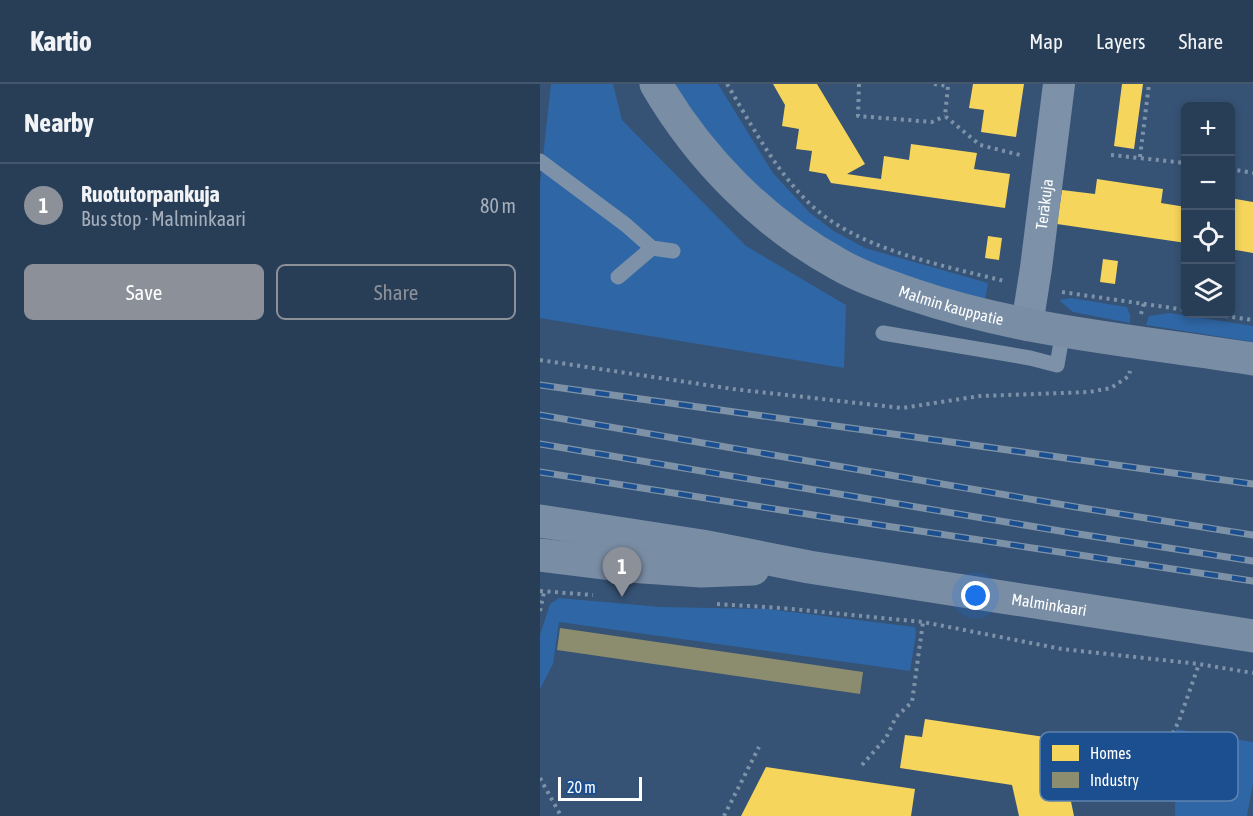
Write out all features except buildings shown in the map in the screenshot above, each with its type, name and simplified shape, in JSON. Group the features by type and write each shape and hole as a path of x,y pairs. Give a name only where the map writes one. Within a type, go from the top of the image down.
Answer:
{"main road":[{"name":"Malmin kauppatie","path":"656,84 698,145 757,206 780,226 839,265 879,284 953,308 1027,325 1253,359"},
{"name":"Malminkaari","path":"540,521 691,544 809,567 1253,636"},
{"name":"Malminkaari","path":"540,555 629,566 701,571 809,567"}],"street":[{"name":"Teräkuja","path":"1027,325 1059,84"}],"lane":[{"path":"540,161 617,218 652,248 674,251"},
{"path":"618,277 652,248"},
{"path":"883,333 1030,358 1057,365 1063,331"}],"path":[{"path":"727,84 785,175 806,201 859,237 880,246 1003,281 1083,296 1181,309"},
{"path":"859,84 858,116 932,122 945,116"},
{"path":"934,84 948,86 945,116"},
{"path":"1140,157 1149,84"},
{"path":"945,116 980,145 1020,155"},
{"path":"1111,155 1181,162"},
{"path":"1235,170 1253,172"},
{"path":"1235,317 1253,320"},
{"path":"540,360 733,390 902,408"},
{"path":"540,611 542,591 601,596"},
{"path":"713,603 923,622 1062,649 1199,664 1253,673"},
{"path":"862,765 886,738 896,717 912,702 923,622"},
{"path":"1173,732 1199,664"},
{"path":"724,816 759,747"},
{"path":"540,778 561,816"}],"shaded area":[{"path":"551,84 613,84 622,120 746,246 846,305 844,368 540,318 540,184"},
{"path":"674,84 718,84 773,173 809,212 832,230 865,248 988,283 985,300 921,282 874,265 841,248 804,224 768,196 736,166 710,135"},
{"path":"1071,298 1127,307 1130,323 1073,312 1059,300"},
{"path":"1169,313 1181,315 1181,318 1201,318 1253,326 1253,342 1146,325 1149,316"},
{"path":"559,598 661,607 767,609 915,627 916,634 910,671 559,622 553,664 540,689 540,635 550,604"},
{"path":"1176,729 1194,732 1176,732"},
{"path":"1238,739 1253,742 1253,784 1247,816 1175,816 1175,801 1238,801"}],"railway":[{"path":"540,385 1253,484"},
{"path":"540,415 1253,535"},
{"path":"540,444 1253,561"},
{"path":"540,472 1253,581"}],"place":[{"name":"Ruotutorpankuja","path":"622,597"}]}
